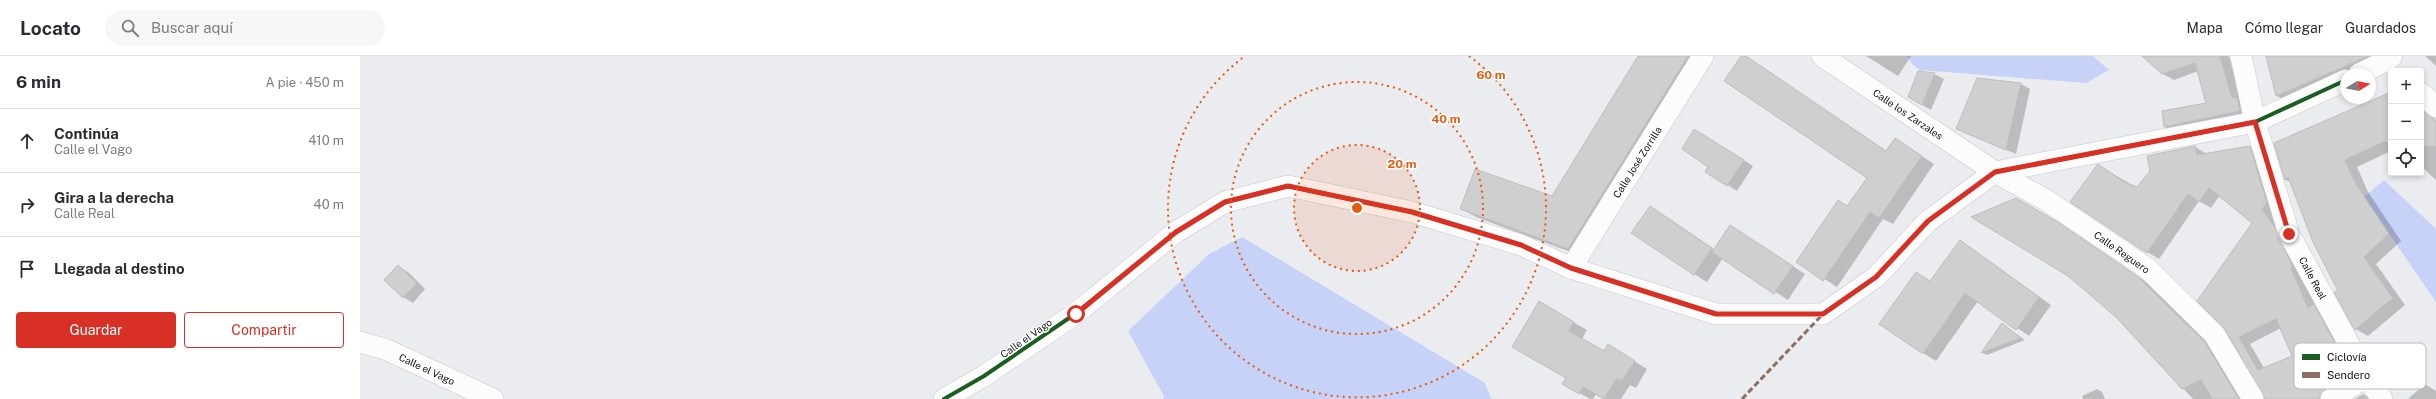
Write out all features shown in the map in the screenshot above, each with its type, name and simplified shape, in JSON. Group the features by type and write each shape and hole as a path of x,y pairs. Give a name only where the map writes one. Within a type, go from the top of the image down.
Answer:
{"street":[{"name":"Calle José Zorrilla","path":"1571,268 1703,56"},
{"name":"Calle los Zarzales","path":"1822,56 1995,172"},
{"name":"Calle Real","path":"2241,56 2255,122 2289,234 2348,343"},
{"path":"2374,68 2391,61"},
{"name":"Calle el Vago","path":"944,399 984,376 1076,314 1176,232 1225,202 1288,186 1412,212 1521,245 1571,268 1716,314 1823,314 1876,277 1928,221 1995,172 2255,122 2340,83"},
{"path":"2424,96 2436,107"},
{"name":"Calle Reguero","path":"1995,172 2046,200 2147,268 2214,334 2253,399"},
{"name":"Calle el Vago","path":"360,342 385,349 493,399"},
{"path":"2331,399 2348,389"},
{"name":"Calle Real","path":"2375,389 2382,399"}],"shaded area":[{"path":"1907,56 2093,56 2109,70 2086,83 1920,70 1912,64"},
{"path":"2384,180 2436,229 2436,302 2364,197"},
{"path":"1242,237 1485,383 1491,399 1163,399 1164,396 1128,331 1209,254"}],"building":[{"path":"1638,56 1688,56 1568,249 1460,209 1475,169 1552,196"},
{"path":"1741,56 1746,56 1886,151 1895,138 1922,156 1879,218 1870,212 1823,281 1796,262 1838,200 1847,206 1867,178 1724,81"},
{"path":"2142,56 2220,56 2232,98 2237,97 2240,111 2164,127 2162,111 2206,103 2195,63 2162,74"},
{"path":"2266,56 2369,56 2340,68 2276,96"},
{"path":"1918,71 1935,73 1922,105 1908,97"},
{"path":"1977,78 2021,83 2006,150 1956,129"},
{"path":"2388,93 2388,143 2383,142 2345,160 2356,184 2389,234 2364,257 2393,298 2355,330 2334,292 2338,291 2313,242 2288,177 2285,180 2274,143 2363,104 2376,104 2376,99"},
{"path":"2424,111 2436,121 2436,147 2424,146"},
{"path":"1694,129 1744,160 1727,186 1705,172 1708,167 1682,149"},
{"path":"2195,146 2197,155 2250,146 2267,203 2262,209 2275,228 2293,267 2291,268 2308,308 2314,304 2335,343 2294,343 2294,389 2325,389 2319,399 2265,399 2224,328 2197,301 2252,223 2209,188 2199,202 2188,194 2147,253 2070,202 2098,164 2124,182 2137,187 2150,171 2147,156","holes":["2276,319 2292,356 2258,370 2239,337"]},
{"path":"2016,198 2056,221 2137,276 2204,341 2239,399 2212,399 2201,380 2182,389 2116,317 2068,276 1971,217"},
{"path":"1650,206 1712,248 1694,275 1631,233"},
{"path":"1730,225 1793,266 1774,294 1712,252"},
{"path":"1960,240 2039,297 2016,330 1965,293 1923,354 1879,324 1916,272 1930,281"},
{"path":"398,265 417,283 403,298 384,280"},
{"path":"1539,301 1574,322 1569,331 1604,351 1608,344 1635,361 1622,381 1617,378 1604,399 1583,387 1579,394 1562,384 1566,378 1512,347"},
{"path":"2002,323 2021,338 1981,353"}],"marked path":[{"path":"1742,399 1823,314"}],"cycle path":[{"path":"944,399 984,376 1075,314 1176,232 1225,202 1288,186 1412,212 1521,245 1571,268 1716,314 1823,314 1876,277 1928,221 1995,172 2255,122 2340,83"}],"route":[{"path":"1076,314 1176,232 1225,202 1288,186 1412,212 1521,245 1571,268 1622,286 1716,314 1823,314 1876,277 1928,221 1995,172 2130,144 2255,122 2289,234"}]}
